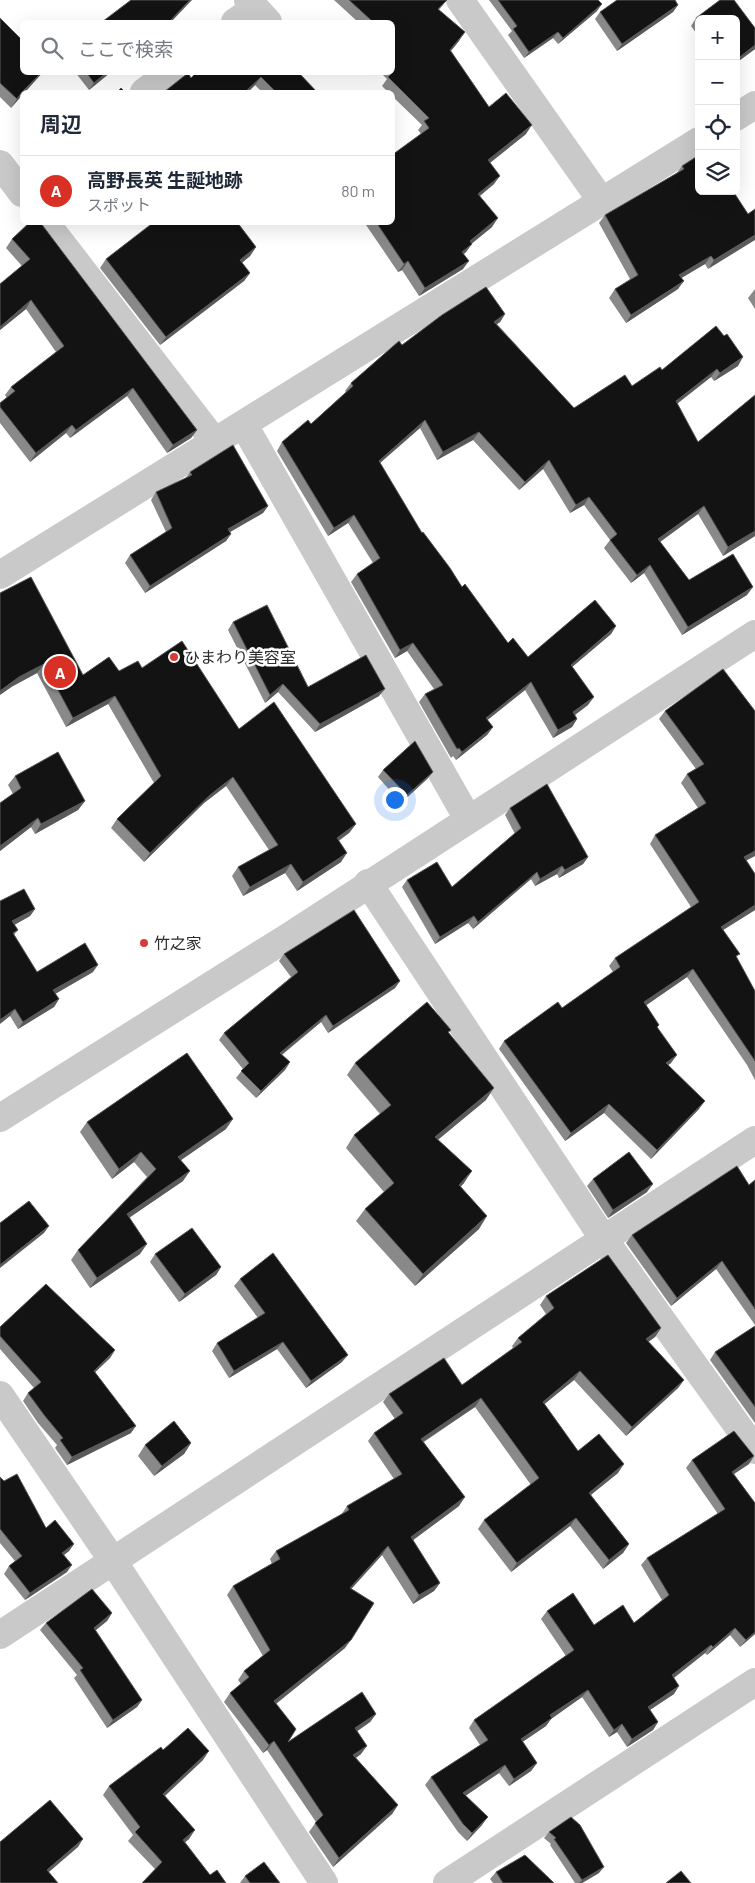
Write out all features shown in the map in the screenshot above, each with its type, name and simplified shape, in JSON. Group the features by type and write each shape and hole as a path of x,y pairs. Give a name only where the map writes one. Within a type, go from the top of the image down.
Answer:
{"street":[{"path":"460,0 603,203"},
{"path":"147,90 166,75"},
{"path":"740,114 755,105"},
{"path":"0,575 603,203 695,144"},
{"path":"0,164 20,190"},
{"path":"48,225 215,442"},
{"path":"244,424 468,819"},
{"path":"0,1118 288,937 368,883 755,634"},
{"path":"368,883 603,1238 755,1450"},
{"path":"0,1635 755,1140"},
{"path":"0,1395 113,1561 324,1883"},
{"path":"447,1883 755,1682"}],"building":[{"path":"131,0 190,0 171,20 105,20"},
{"path":"349,0 447,0 438,9 465,32 450,50 489,107 506,93 532,125 488,160 500,176 478,194 498,218 470,241 472,244 462,252 469,261 425,288 408,261 404,264 378,225 395,225 395,153 429,128 424,121 429,118 388,77 395,75 395,20 371,20"},
{"path":"498,0 598,0 602,4 563,38 558,32 529,52 513,29 517,26"},
{"path":"617,0 675,0 678,5 622,44 600,12"},
{"path":"720,0 734,0 755,28 755,45 740,57 740,15 700,15"},
{"path":"0,18 20,38 20,75 39,75 24,90 20,90 20,95 17,99 0,83"},
{"path":"88,75 103,75 94,83"},
{"path":"185,75 189,75 191,78 194,75 301,75 315,90 274,90 261,77 247,90 167,90"},
{"path":"695,158 695,195 736,195 748,214 755,209 755,235 714,260 711,256 679,275 684,281 631,315 615,289 638,275 605,215 684,169 682,166"},
{"path":"27,225 42,225 197,430 173,445 133,388 76,430 72,425 36,453 0,407 0,403 15,391 11,387 64,346 31,300 0,327 0,284 30,259 12,239"},
{"path":"150,225 239,225 256,247 240,260 250,273 166,337 106,259"},
{"path":"486,287 505,314 494,322 574,408 625,375 632,386 660,367 662,370 716,326 724,336 727,334 743,357 720,373 717,369 676,401 698,442 755,395 755,531 728,547 704,506 658,539 689,580 733,554 753,587 688,627 650,565 637,575 610,540 617,534 589,497 576,505 549,460 525,482 479,432 443,452 425,420 379,461 422,533 450,568 462,587 465,584 508,643 513,638 528,657 595,600 616,626 571,665 594,697 573,712 577,719 558,730 531,682 486,718 493,727 462,752 459,748 457,749 425,694 443,685 413,643 400,650 357,574 380,558 354,515 334,528 282,442 308,420 311,424 353,386 351,383 399,341 402,345 442,315"},
{"path":"233,445 268,506 228,529 231,534 150,586 130,555 172,528 156,492 192,475 190,472"},
{"path":"31,577 83,675 109,657 119,671 138,661 142,668 182,641 239,729 274,702 356,824 337,838 347,853 303,882 291,864 250,887 238,867 278,845 233,777 210,795 150,853 117,819 161,776 115,696 73,718 44,664 19,677 0,691 0,593"},
{"path":"267,605 308,687 366,655 385,689 320,724 283,684 270,695 233,622"},
{"path":"723,669 755,711 755,851 744,857 755,874 755,905 721,927 740,954 736,956 755,991 755,1061 693,969 644,1002 659,1025 657,1027 677,1055 666,1063 705,1101 657,1150 609,1104 571,1133 504,1041 558,1002 562,1008 620,967 615,958 699,902 655,835 706,803 687,774 704,764 665,711"},
{"path":"415,741 433,772 407,795 383,770"},
{"path":"58,752 85,801 41,824 38,818 0,846 0,803 21,788 15,776"},
{"path":"547,784 588,857 565,870 562,866 540,879 537,872 478,922 474,916 440,937 407,880 437,862 452,887 521,828 510,808"},
{"path":"24,889 35,909 12,921 18,930 13,933 37,972 85,943 98,965 53,990 59,999 23,1022 15,1009 0,1020 0,901"},
{"path":"354,910 400,981 333,1026 326,1015 280,1053 290,1062 261,1091 241,1071 249,1063 224,1033 298,972 284,954"},
{"path":"427,1002 451,1030 448,1032 494,1088 435,1137 472,1171 459,1185 487,1216 423,1274 365,1209 394,1183 354,1135 391,1105 355,1063"},
{"path":"187,1053 233,1119 178,1157 190,1171 127,1214 147,1244 97,1278 78,1250 156,1169 141,1152 119,1169 87,1122"},
{"path":"629,1152 653,1184 613,1210 593,1179"},
{"path":"737,1166 749,1185 755,1180 755,1309 722,1261 677,1298 632,1235"},
{"path":"29,1201 49,1226 0,1265 0,1223"},
{"path":"192,1228 221,1267 185,1294 155,1254"},
{"path":"273,1253 348,1355 311,1381 283,1342 234,1371 217,1343 265,1313 240,1279"},
{"path":"608,1255 661,1328 646,1339 684,1380 632,1427 580,1371 543,1402 578,1451 599,1434 624,1464 589,1493 629,1544 609,1560 576,1518 517,1563 484,1520 539,1478 481,1398 421,1439 465,1497 411,1537 440,1583 419,1595 388,1546 350,1588 374,1603 351,1640 274,1701 296,1729 288,1742 362,1692 376,1714 355,1728 367,1746 353,1755 398,1805 339,1858 315,1823 323,1815 274,1741 269,1745 230,1693 249,1677 244,1671 270,1650 233,1586 280,1559 276,1551 349,1510 347,1506 402,1474 374,1433 403,1413 389,1394 444,1358 462,1385 522,1342 518,1338 554,1308 546,1296"},
{"path":"46,1284 115,1350 94,1371 136,1426 72,1457 60,1440 63,1438 28,1393 41,1382 0,1336 0,1327"},
{"path":"755,1326 755,1407 715,1352"},
{"path":"174,1421 191,1443 162,1466 145,1445"},
{"path":"734,1431 754,1456 732,1472 755,1503 755,1632 746,1640 735,1628 713,1647 711,1645 672,1675 679,1686 648,1707 658,1722 632,1739 622,1724 614,1730 588,1690 550,1715 552,1718 521,1739 537,1763 514,1779 505,1765 463,1793 488,1817 472,1833 463,1824 431,1777 488,1740 474,1720 574,1650 547,1611 573,1593 594,1625 623,1605 634,1623 669,1595 647,1558 725,1509 692,1460"},
{"path":"17,1474 46,1528 55,1520 74,1544 62,1553 72,1565 30,1593 9,1566 22,1556 0,1529 0,1477 4,1481"},
{"path":"92,1589 112,1613 94,1628 142,1700 113,1720 80,1670 83,1668 46,1623"},
{"path":"188,1728 209,1751 163,1794 195,1830 183,1840 210,1875 217,1870 226,1883 142,1883 162,1862 135,1832 140,1827 109,1786 161,1747 163,1750"},
{"path":"50,1800 83,1839 47,1870 58,1883 0,1883 0,1842"},
{"path":"571,1817 580,1825 604,1867 582,1880 554,1839 556,1838 549,1832"},
{"path":"525,1855 554,1883 503,1883 496,1872"},
{"path":"264,1862 280,1883 250,1883 245,1876"},
{"path":"681,1871 691,1883 666,1883"}],"place":[{"name":"ひまわり美容室","path":"174,657"},
{"name":"高野長英 生誕地跡","path":"60,672"},
{"name":"竹之家","path":"144,943"}]}
